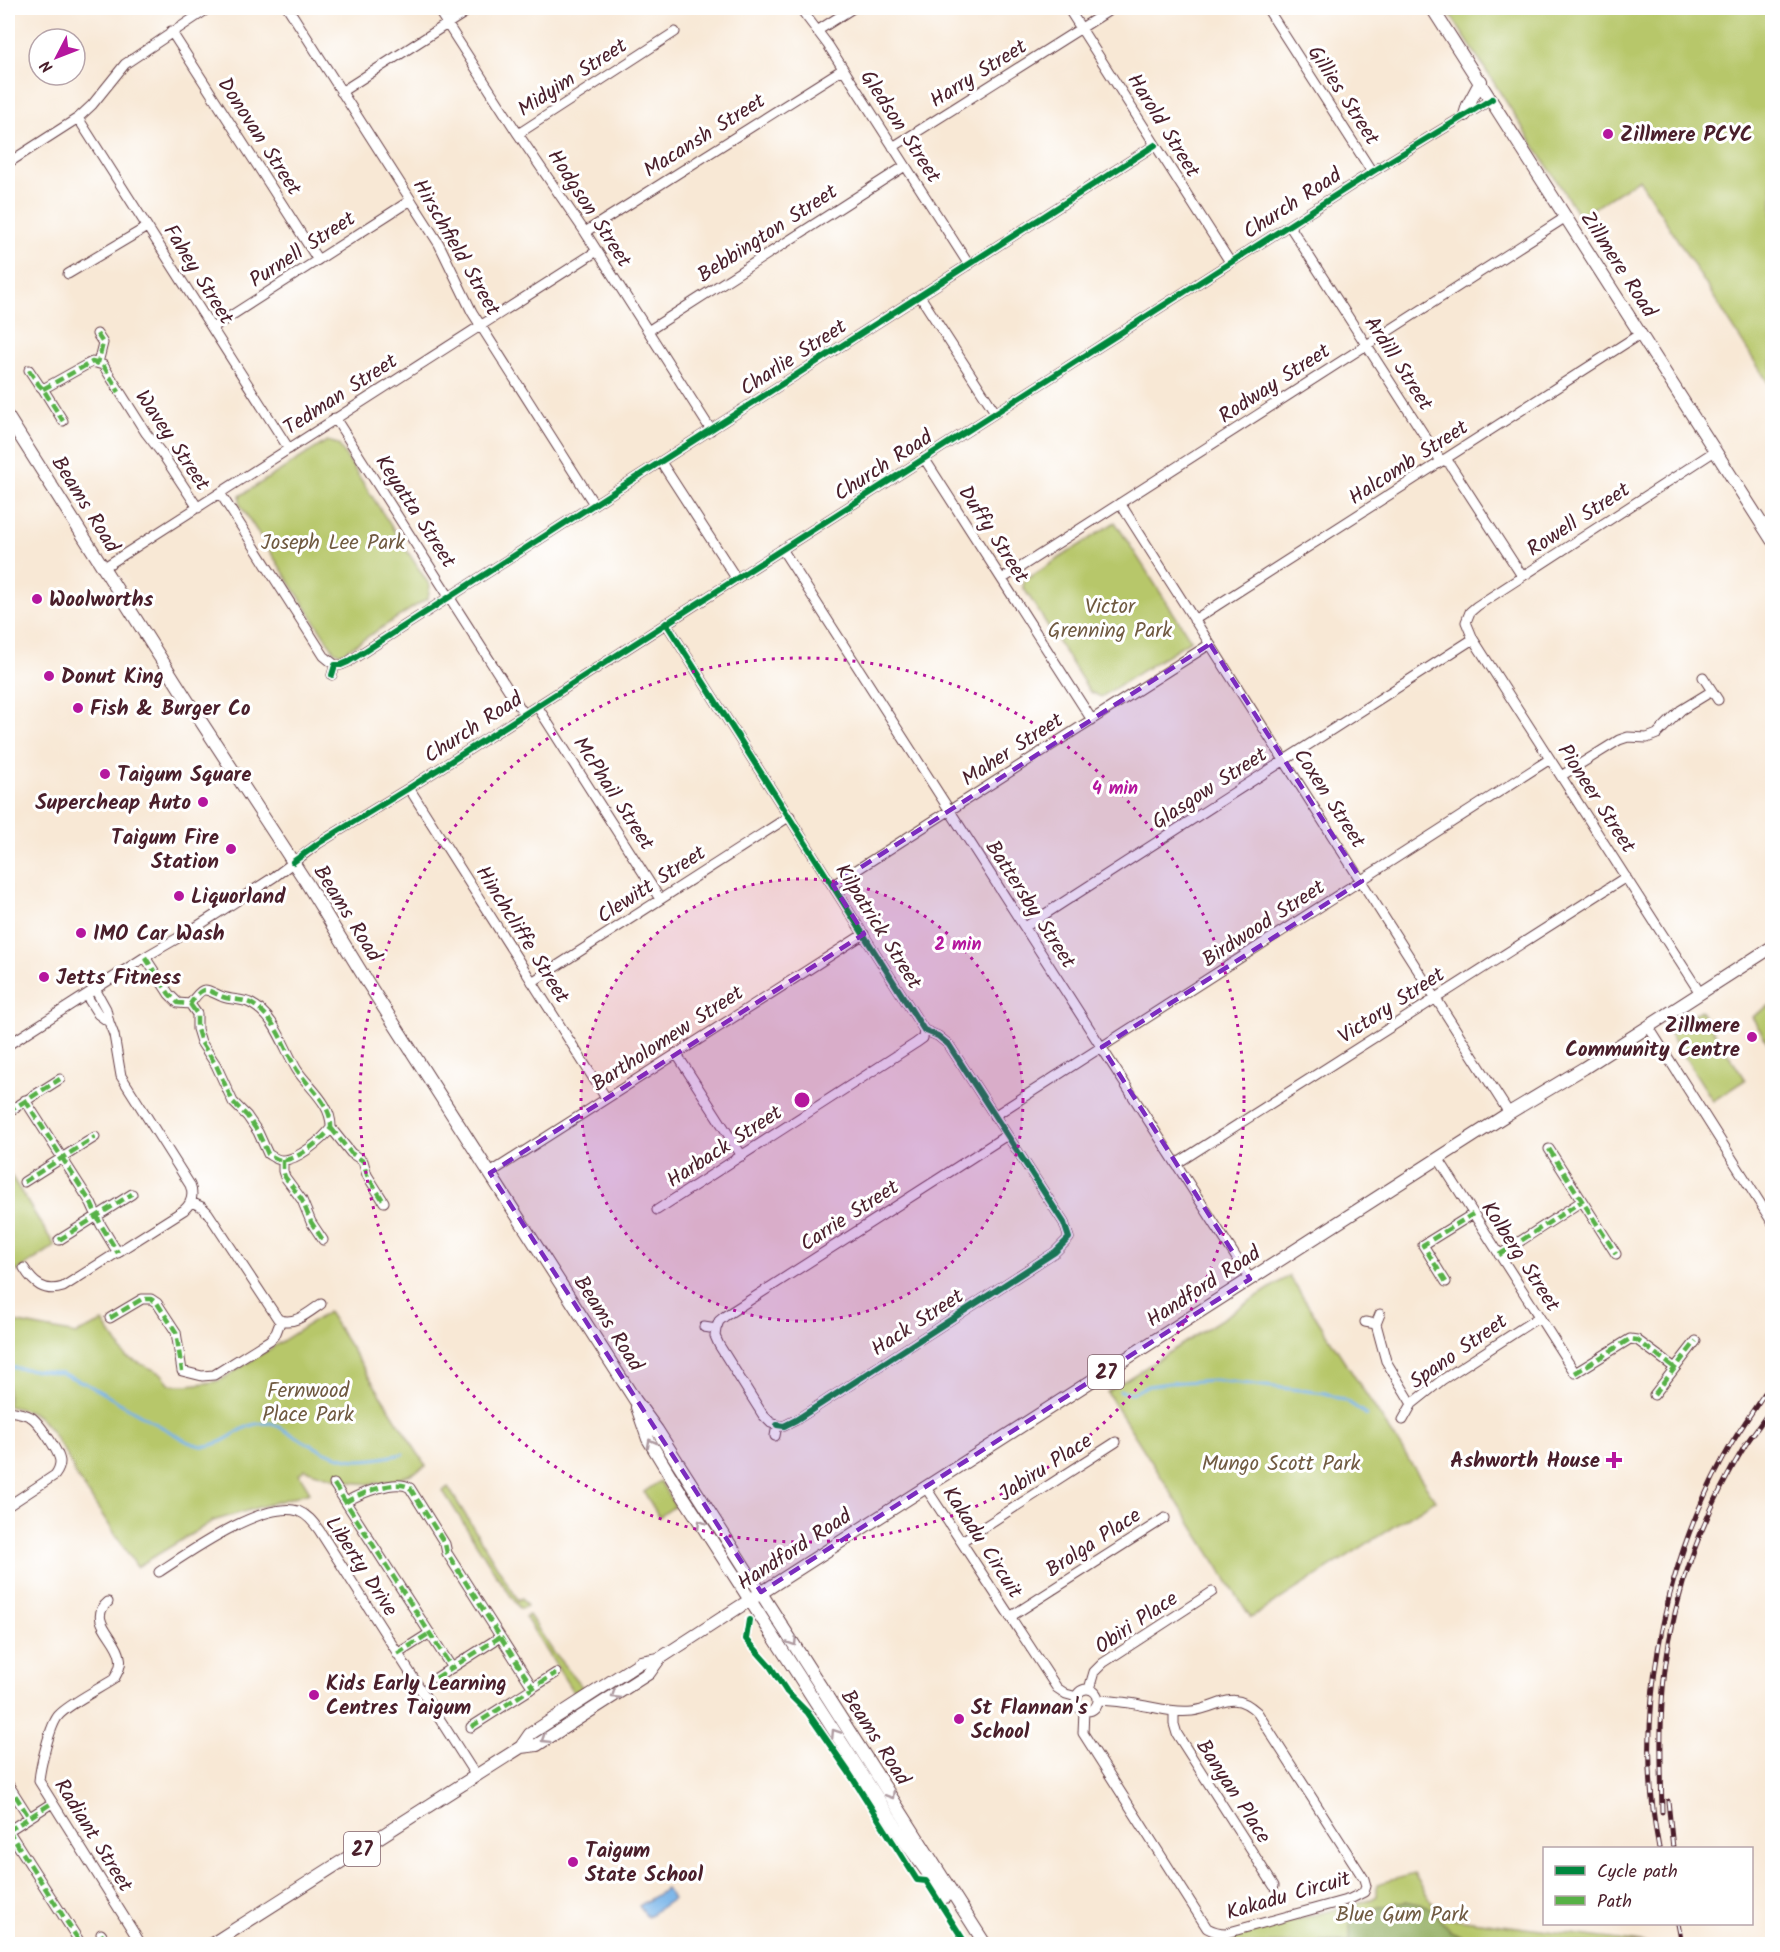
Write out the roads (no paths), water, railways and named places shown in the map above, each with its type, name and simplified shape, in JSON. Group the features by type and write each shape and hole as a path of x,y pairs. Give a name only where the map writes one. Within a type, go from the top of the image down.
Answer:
{"main road":[{"name":"Zillmere Road","path":"1432,8 1773,540"},
{"path":"1465,115 1480,81"},
{"name":"Beams Road","path":"8,417 187,700 333,924 366,980 635,1400 652,1421 985,1944"},
{"name":"Handford Road","path":"212,1944 521,1747 537,1745 575,1721 649,1673 659,1659 749,1600 1771,947"},
{"name":"Beams Road","path":"635,1400 654,1450 907,1844 977,1944"}],"street":[{"path":"8,163 78,118 92,105 125,64 209,8"},
{"name":"Hirschfield Street","path":"288,8 444,253 466,302 480,326 594,504"},
{"name":"Hodgson Street","path":"437,8 518,134 585,232 711,430"},
{"path":"341,92 472,8"},
{"name":"Gledson Street","path":"800,8 843,69 969,265"},
{"path":"817,31 853,8"},
{"name":"Harold Street","path":"1068,8 1230,262"},
{"name":"Harry Street","path":"893,147 1113,8"},
{"name":"Gillies Street","path":"1267,8 1372,171"},
{"name":"Donovan Street","path":"171,32 318,260"},
{"name":"Midyim Street","path":"518,134 675,32"},
{"name":"Macansh Street","path":"585,232 843,69"},
{"name":"Church Road","path":"8,1045 145,957 190,931 319,843 666,624 1372,171 1491,99"},
{"name":"Fahey Street","path":"78,118 289,449"},
{"name":"Charlie Street","path":"220,493 334,670 1155,145"},
{"name":"Bebbington Street","path":"648,331 905,166"},
{"name":"Purnell Street","path":"212,328 411,200"},
{"name":"Rodway Street","path":"1002,579 1566,217"},
{"name":"Ardill Street","path":"1288,225 1439,458 1449,463 1522,576"},
{"path":"68,274 147,226"},
{"name":"Tedman Street","path":"103,568 597,251"},
{"path":"920,296 995,412"},
{"path":"43,389 86,364 98,363 103,343 97,334"},
{"name":"Halcomb Street","path":"1194,620 1640,334"},
{"name":"Wavey Street","path":"98,363 103,365 198,508"},
{"path":"29,370 63,421"},
{"name":"Keyatta Street","path":"335,418 524,714"},
{"name":"Rowell Street","path":"1466,622 1473,609 1715,451"},
{"name":"Duffy Street","path":"924,458 1092,720"},
{"path":"661,462 736,579"},
{"name":"Coxen Street","path":"1120,503 1509,1113"},
{"name":"Battersby Street","path":"782,549 1250,1280"},
{"name":"Pioneer Street","path":"1466,622 1473,639 1700,993"},
{"name":"Kilpatrick Street","path":"666,624 924,1030 942,1038 949,1045 1064,1223 1069,1238"},
{"name":"Glasgow Street","path":"1025,927 1473,639"},
{"name":"Maher Street","path":"833,885 1210,644"},
{"path":"1703,677 1718,700"},
{"path":"1561,776 1619,740 1628,737 1647,738 1657,734 1681,710 1712,691"},
{"name":"McPhail Street","path":"537,706 660,899"},
{"name":"Birdwood Street","path":"994,1116 1550,759"},
{"name":"Hinchcliffe Street","path":"409,788 606,1098"},
{"name":"Clewitt Street","path":"532,982 790,816"},
{"name":"Victory Street","path":"1176,1164 1626,877"},
{"name":"Bartholomew Street","path":"490,1173 864,934"},
{"path":"145,957 169,994 178,1003 190,1004"},
{"path":"24,1268 40,1287 58,1289 184,1210 191,1202 190,1185 121,1076 114,1035 106,1009 95,989"},
{"path":"205,989 223,997 248,1002 259,1008 279,1034 298,1071 319,1097 329,1114 331,1128 324,1138 293,1159 283,1160 268,1154 258,1132 233,1102 216,1065 201,1042 197,1029 197,1014 190,1004 197,994 205,989"},
{"path":"86,995 98,1014 109,1022"},
{"path":"1648,1026 1773,1222"},
{"name":"Harback Street","path":"657,1210 920,1041 924,1036 924,1030"},
{"path":"676,1053 742,1156"},
{"path":"8,1112 60,1079"},
{"path":"25,1100 118,1253"},
{"path":"331,1128 351,1153 363,1161 367,1175 384,1203"},
{"name":"Carrie Street","path":"716,1329 725,1316 1006,1135"},
{"path":"24,1182 95,1137"},
{"path":"1548,1149 1616,1254"},
{"name":"Kolberg Street","path":"1438,1158 1575,1372 1630,1339 1637,1340 1675,1368"},
{"path":"283,1160 285,1177 302,1200 311,1222 323,1240"},
{"path":"59,1240 132,1194"},
{"path":"1499,1255 1582,1201"},
{"path":"191,1202 204,1208 208,1213 273,1313 281,1320 296,1320 321,1304"},
{"path":"1446,1282 1423,1245 1473,1214"},
{"name":"Hack Street","path":"777,1425 784,1426 796,1420 1055,1252 1069,1238"},
{"path":"110,1318 142,1299 154,1300 176,1332 182,1371 202,1376 219,1372 274,1337 281,1320"},
{"path":"1380,1314 1376,1324 1386,1361 1412,1404"},
{"name":"Spano Street","path":"1403,1420 1412,1404 1442,1380 1539,1317"},
{"path":"1365,1322 1376,1324"},
{"path":"704,1327 716,1329 715,1336 719,1345 763,1415 771,1423 777,1425 775,1436"},
{"path":"1654,1395 1696,1341"},
{"path":"8,1411 23,1413 34,1419 57,1453 60,1463 55,1475 8,1506"},
{"name":"Jabiru Place","path":"962,1541 1116,1442"},
{"path":"334,1484 452,1668"},
{"path":"346,1502 367,1492 400,1484 410,1488 445,1544 447,1553 533,1688"},
{"name":"Kakadu Circuit","path":"926,1488 1057,1688 1077,1697"},
{"name":"Liberty Drive","path":"159,1572 213,1536 235,1526 283,1510 299,1512 310,1518 476,1776"},
{"name":"Brolga Place","path":"1010,1617 1165,1518"},
{"name":"Obiri Place","path":"1089,1689 1094,1672 1103,1663 1212,1592"},
{"name":"Radiant Street","path":"108,1602 103,1606 100,1617 121,1658 118,1672 114,1679 63,1712 55,1720 39,1781 141,1944"},
{"path":"397,1654 430,1633"},
{"path":"436,1678 500,1637"},
{"path":"471,1727 556,1673"},
{"path":"1089,1689 1095,1692 1098,1700 1093,1709 1084,1710 1078,1706 1077,1697 1083,1690 1089,1689"},
{"name":"Kakadu Circuit","path":"1084,1710 1083,1733 1207,1928 1218,1934 1226,1933 1350,1899 1364,1892 1366,1886 1364,1879 1257,1712 1250,1705 1240,1700 1230,1700 1193,1711 1174,1712 1138,1704 1098,1700"},
{"name":"Banyan Place","path":"1174,1712 1177,1734 1274,1886"},
{"path":"8,1784 29,1817"},
{"path":"52,1803 8,1831 81,1944"},
{"path":"101,1934 108,1944"}],"water":[{"path":"666,1889 673,1899 647,1917 639,1906"}],"waterway":[{"path":"8,1367 61,1373 85,1383 188,1442 199,1446 216,1444 252,1425 272,1423 312,1446 344,1458 367,1460 403,1454"},
{"path":"1120,1391 1132,1393 1148,1386 1214,1380 1325,1393 1348,1402 1367,1415"}],"railway":[{"path":"1659,1847 1652,1799 1650,1749 1652,1699 1658,1648 1669,1598 1683,1550 1701,1503 1728,1449 1772,1382"},
{"path":"1662,1812 1662,1705 1669,1640 1676,1611 1693,1553 1717,1497 1746,1444 1772,1407"},
{"path":"1668,1801 1673,1847"},
{"path":"1678,1925 1682,1944"}],"place":[{"name":"Zillmere PCYC","path":"1608,134"},
{"name":"Woolworths","path":"37,599"},
{"name":"Donut King","path":"49,676"},
{"name":"Fish & Burger Co","path":"78,708"},
{"name":"Taigum Square","path":"105,774"},
{"name":"Supercheap Auto","path":"203,802"},
{"name":"Taigum Fire Station","path":"231,849"},
{"name":"Liquorland","path":"179,896"},
{"name":"IMO Car Wash","path":"81,933"},
{"name":"Jetts Fitness","path":"44,977"},
{"name":"Zillmere Community Centre","path":"1752,1037"},
{"name":"Ashworth House","path":"1614,1460"},
{"name":"Kids Early Learning Centres Taigum","path":"314,1695"},
{"name":"St Flannan's School","path":"959,1719"},
{"name":"Taigum State School","path":"573,1862"}],"park label":[{"name":"Joseph Lee Park","path":"333,542"},
{"name":"Victor Grenning Park","path":"1110,618"},
{"name":"Fernwood Place Park","path":"308,1402"},
{"name":"Mungo Scott Park","path":"1281,1463"},
{"name":"Blue Gum Park","path":"1402,1914"}]}
